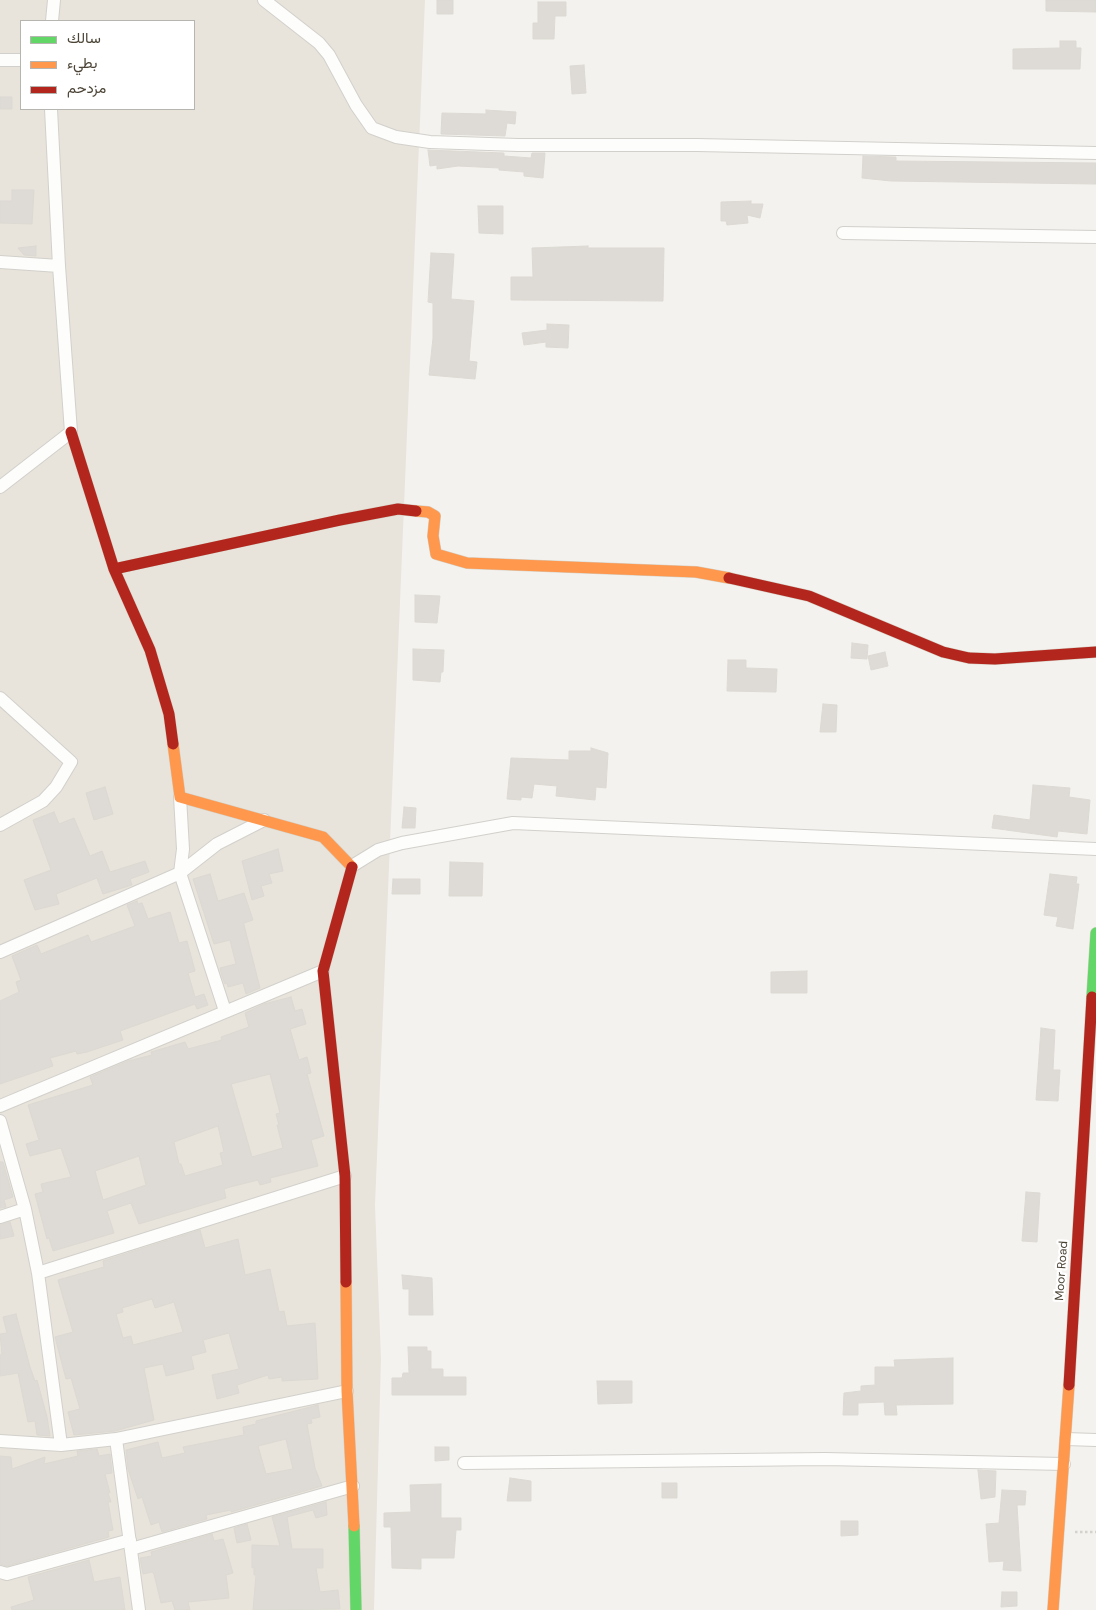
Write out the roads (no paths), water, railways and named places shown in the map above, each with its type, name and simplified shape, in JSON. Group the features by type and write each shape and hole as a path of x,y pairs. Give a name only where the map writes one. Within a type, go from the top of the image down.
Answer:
{"street":[{"path":"52,20 54,0"},
{"path":"264,0 319,43 329,54 356,105 372,128 396,137 430,142 518,145 707,146 1096,153"},
{"path":"0,60 20,60"},
{"path":"51,110 59,266 71,432 114,569 150,650 169,714 180,797 183,849 180,873 225,1011"},
{"path":"843,233 1096,237"},
{"path":"0,262 59,266"},
{"path":"0,487 71,432"},
{"path":"114,569 398,508 428,512 435,516 433,536 436,554 467,563 696,572 760,583 809,596 942,652 969,658 995,659 1096,652"},
{"path":"0,698 71,762 56,787 42,801 0,825"},
{"path":"180,797 323,837 352,866"},
{"path":"0,952 180,873 217,844 264,820"},
{"path":"356,1610 353,1486 347,1391 345,1176 323,971 352,866 378,850 402,843 513,823 1096,849"},
{"name":"Moor Road","path":"1053,1610 1066,1439 1096,933"},
{"path":"0,1106 323,971"},
{"path":"0,1122 25,1209 38,1273 61,1445"},
{"path":"38,1273 345,1176"},
{"path":"0,1217 25,1209"},
{"path":"0,1441 61,1445 116,1438 347,1391"},
{"path":"116,1438 140,1610"},
{"path":"1066,1439 1096,1440"},
{"path":"464,1463 825,1459 1064,1464"},
{"path":"0,1572 7,1574 131,1545 353,1486"}]}
